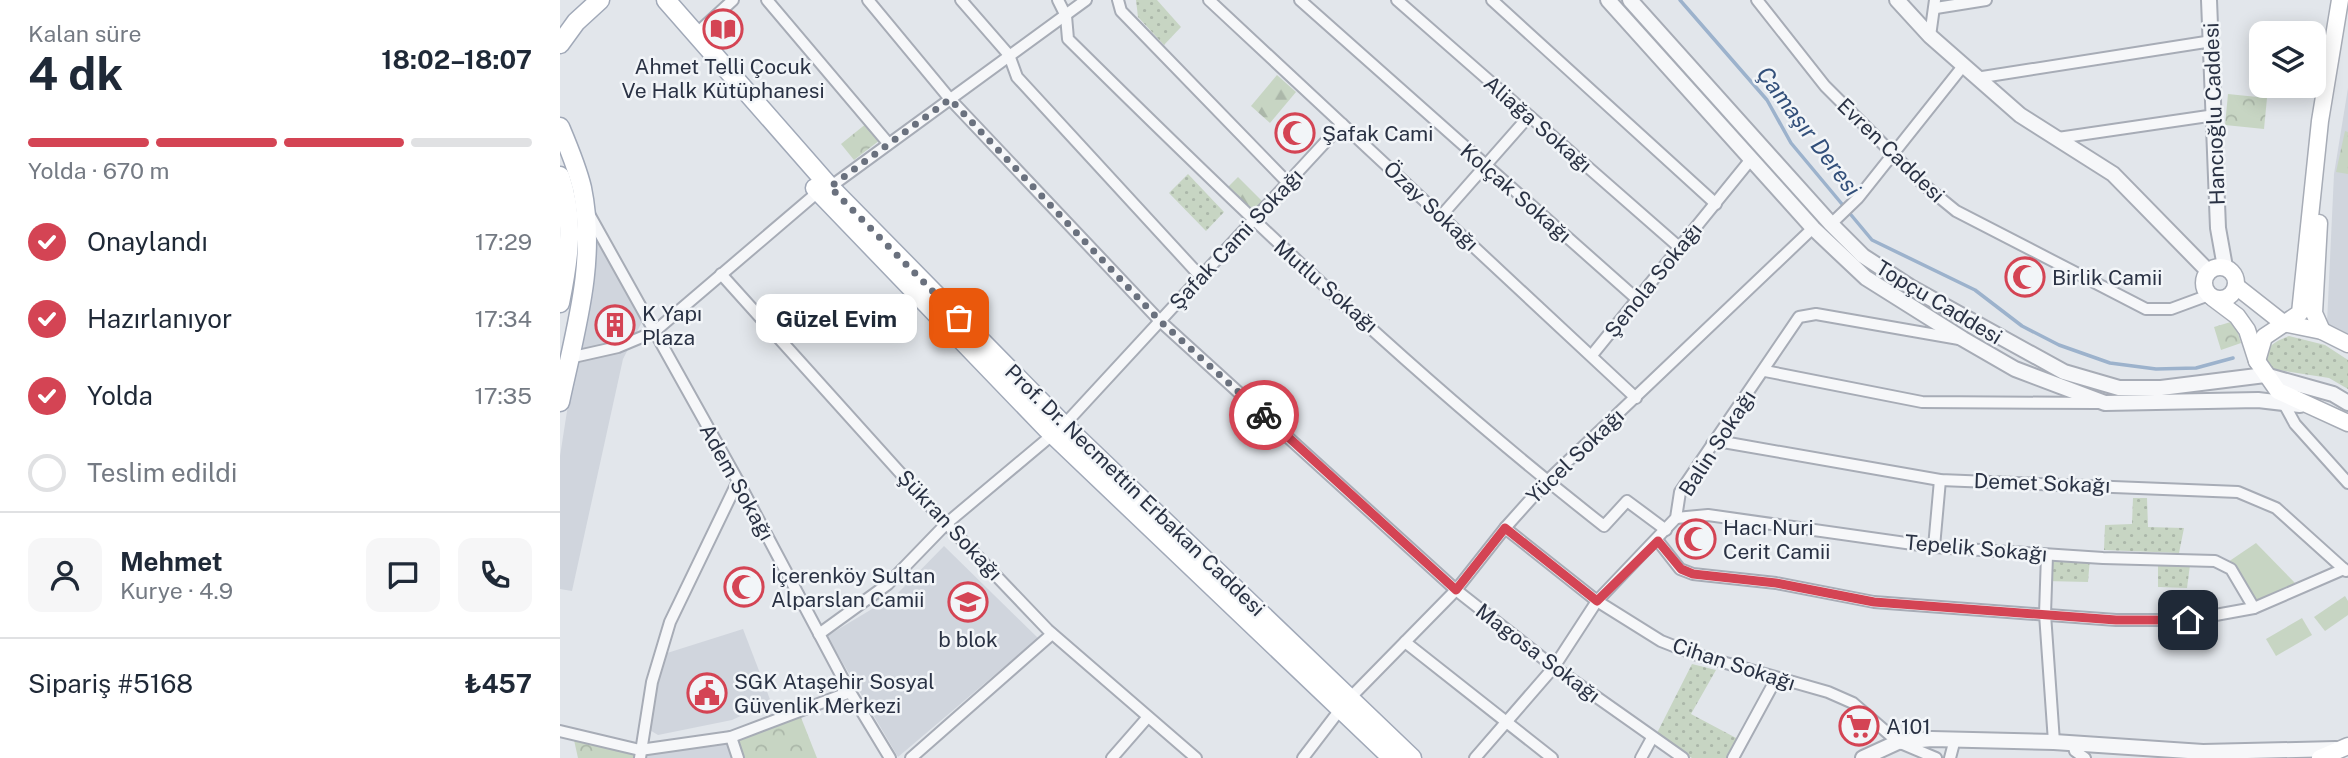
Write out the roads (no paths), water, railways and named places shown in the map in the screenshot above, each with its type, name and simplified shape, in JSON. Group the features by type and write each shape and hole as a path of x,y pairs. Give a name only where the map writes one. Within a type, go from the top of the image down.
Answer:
{"main road":[{"path":"562,38 600,0"},
{"name":"Prof. Dr. Necmettin Erbakan Caddesi","path":"653,0 824,189 1059,430 1346,702 1412,758"},
{"name":"Prof. Dr. Necmettin Erbakan Caddesi","path":"666,0 824,189"},
{"path":"2322,331 2314,313 2320,199 2343,29 2340,0"},
{"path":"2261,368 2264,337 2300,313 2320,121 2348,3"},
{"path":"560,127 577,170 585,206 588,261 560,402"},
{"path":"560,176 569,209 570,228 560,303"},
{"path":"2212,281 2234,276 2236,286 2283,323 2322,331 2348,344"},
{"path":"2212,281 2227,298 2236,286"},
{"path":"2212,281 2242,323 2261,368 2278,391 2348,423"},
{"name":"Prof. Dr. Necmettin Erbakan Caddesi","path":"1346,702 1392,758"},
{"path":"2320,758 2342,748"}],"street":[{"path":"696,34 733,0"},
{"path":"767,0 888,143"},
{"name":"Magosa Sokağı","path":"868,0 950,99 1160,321 1456,590 1554,667 1682,758"},
{"path":"961,0 1009,55 1017,77 1201,276"},
{"name":"Mutlu Sokağı","path":"1058,0 1066,16 1068,38 1252,221 1547,481 1604,526 1627,501 1666,530"},
{"path":"569,358 618,347 654,332 824,189 1086,0"},
{"path":"1118,0 1122,11 1288,183"},
{"name":"Özay Sokağı","path":"1209,0 1592,355"},
{"name":"Kolçak Sokağı","path":"1300,0 1638,300"},
{"name":"Aliağa Sokağı","path":"1397,0 1679,247"},
{"path":"1492,0 1716,204"},
{"name":"Topçu Caddesi","path":"1608,0 1813,228 1866,278 1963,340 2015,369 2105,403 2283,402 2310,406"},
{"name":"Topçu Caddesi","path":"1630,0 1863,256 1912,288 2064,372 2119,388 2161,388 2261,368 2333,394 2348,403"},
{"name":"Evren Caddesi","path":"1758,0 1825,86 1892,153 1956,211 2146,309 2171,309 2212,281"},
{"path":"1897,0 1962,66 2020,115 2113,174 2177,239 2212,281"},
{"path":"1930,36 1936,4 1986,0"},
{"name":"Hancıoğlu Caddesi","path":"2209,0 2218,228 2212,281"},
{"path":"1976,78 2212,41"},
{"path":"1834,222 1858,198 1962,66"},
{"path":"2058,138 2215,115"},
{"path":"1441,216 1483,165 1529,116"},
{"name":"Şafak Cami Sokağı","path":"818,634 888,584 946,524 1059,430 1342,124"},
{"name":"Şenola Sokağı","path":"1636,398 1592,355 1752,158"},
{"name":"Adem Sokağı","path":"585,206 738,481 850,692 890,758"},
{"name":"Yücel Sokağı","path":"1303,758 1346,702 1456,590 1505,528 1547,481 1813,228"},
{"name":"Şükran Sokağı","path":"721,274 946,524 1052,635 1196,758"},
{"name":"Balin Sokağı","path":"1475,758 1554,667 1597,601 1658,541 1676,518 1680,492 1805,314 1963,340"},
{"path":"1765,370 1922,402 2105,403"},
{"path":"2283,402 2295,424 2348,483"},
{"name":"Demet Sokağı","path":"1712,444 1723,442 1940,480 2238,492 2276,508 2346,571"},
{"path":"1934,547 1940,480"},
{"path":"640,754 652,682 670,622 738,481"},
{"name":"Tepelik Sokağı","path":"1676,518 1708,515 1934,547 2047,555 2215,561 2231,569 2254,608"},
{"name":"Cihan Sokağı","path":"1505,528 1597,601 1661,640 1694,654 1828,692 1853,703 1898,741 1936,758"},
{"path":"1658,541 1681,569 1693,574 1776,583 1874,602 2116,620 2188,620 2254,608 2346,571"},
{"path":"2047,555 2045,614 2054,742"},
{"path":"911,758 1052,635"},
{"path":"1405,642 1552,758"},
{"path":"1733,758 1776,679"},
{"path":"560,731 640,754 731,737 850,692"},
{"path":"1112,758 1147,718"},
{"path":"731,737 738,758"},
{"path":"1641,758 1652,738"},
{"path":"1950,758 1955,739"},
{"path":"1863,758 1898,741 1955,739 2295,754 2342,748"},
{"path":"2073,743 2075,751 2085,758"},
{"path":"2243,750 2277,758"}],"waterway":[{"name":"Çamaşır Deresi","path":"1680,0 1767,100 1791,143 1872,240 1975,290 2022,326 2059,345 2110,363 2156,369 2196,368 2233,358"}],"place":[{"name":"Ahmet Telli Çocuk Ve Halk Kütüphanesi","path":"723,29"},
{"name":"Şafak Cami","path":"1295,133"},
{"name":"Birlik Camii","path":"2025,277"},
{"name":"Güzel Evim","path":"959,318"},
{"name":"K Yapı Plaza","path":"615,325"},
{"name":"Hacı Nuri Cerit Camii","path":"1696,539"},
{"name":"İçerenköy Sultan Alparslan Camii","path":"744,587"},
{"name":"b blok","path":"968,602"},
{"name":"SGK Ataşehir Sosyal Güvenlik Merkezi","path":"707,693"},
{"name":"A101","path":"1859,726"}]}
